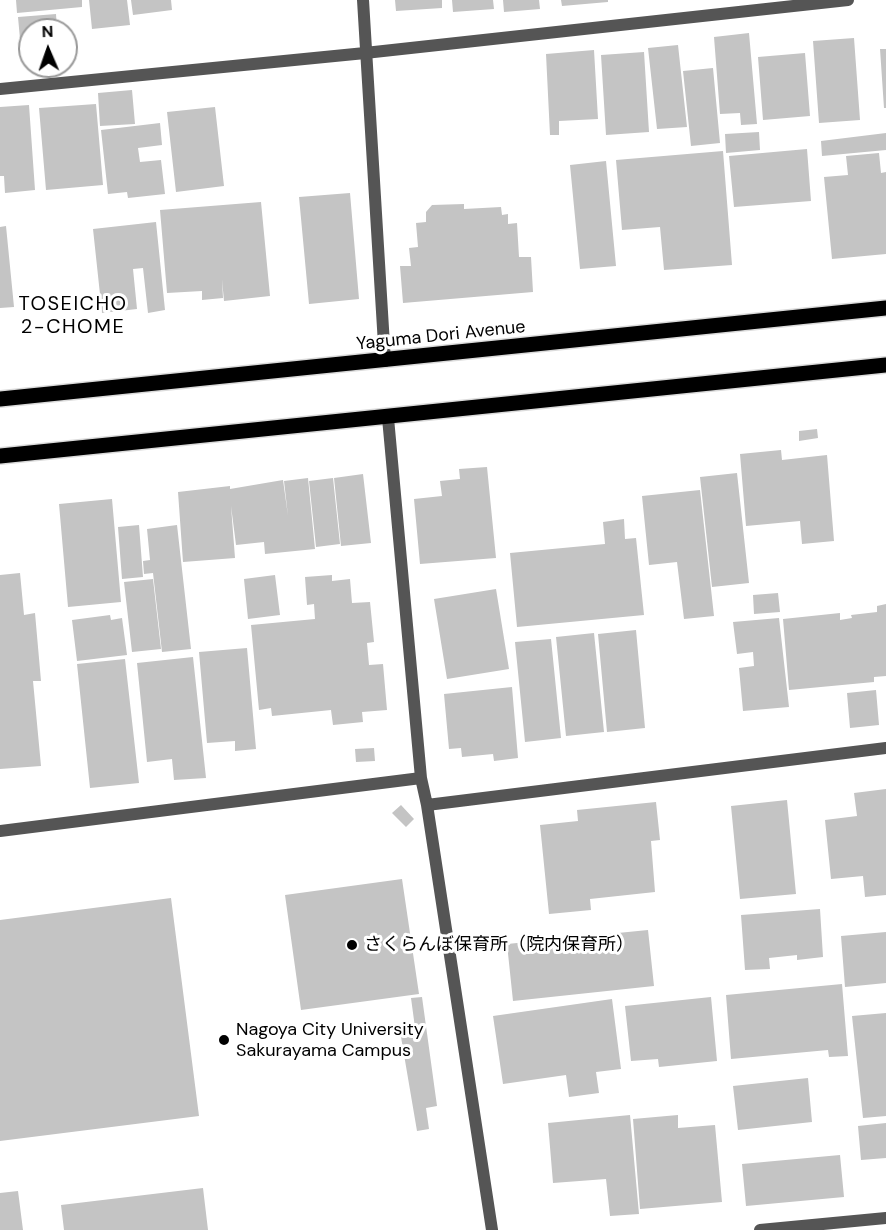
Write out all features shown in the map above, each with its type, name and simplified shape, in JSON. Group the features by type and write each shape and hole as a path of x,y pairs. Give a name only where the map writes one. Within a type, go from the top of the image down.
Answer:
{"main road":[{"name":"Yaguma Dori Avenue","path":"0,399 385,362 886,308"},
{"path":"0,456 388,418 886,365"}],"street":[{"path":"363,0 385,362"},
{"path":"0,89 365,53 848,0"},
{"path":"388,418 421,778 492,1230"},
{"path":"427,806 886,748"},
{"path":"0,831 421,778"},
{"path":"760,1230 886,1218"}],"building":[{"path":"16,0 82,0 82,7 17,13"},
{"path":"89,0 127,0 130,25 92,29"},
{"path":"131,0 171,0 172,10 133,15"},
{"path":"395,0 442,0 442,8 396,11"},
{"path":"452,0 493,0 494,9 453,12"},
{"path":"503,0 539,0 540,9 504,12"},
{"path":"561,0 608,0 608,2 562,6"},
{"path":"56,14 56,18 18,18"},
{"path":"749,33 757,124 741,125 740,113 720,114 714,37"},
{"path":"854,38 860,120 819,123 813,41"},
{"path":"678,45 687,127 657,129 648,48"},
{"path":"880,49 886,49 886,108 884,108"},
{"path":"594,50 598,119 559,121 559,135 550,135 546,54"},
{"path":"644,52 649,132 606,135 601,55"},
{"path":"805,53 810,116 763,120 758,57"},
{"path":"713,68 720,143 691,146 683,71"},
{"path":"132,90 135,124 100,126 98,93"},
{"path":"96,104 103,185 46,190 39,108"},
{"path":"29,105 35,190 5,193 4,176 0,176 0,107"},
{"path":"215,107 224,186 176,192 167,112"},
{"path":"160,123 162,145 138,148 140,162 161,160 165,194 128,198 127,192 108,194 101,130"},
{"path":"759,132 760,150 726,153 725,134"},
{"path":"886,133 886,150 822,156 821,141"},
{"path":"807,149 811,201 734,207 729,156"},
{"path":"723,151 732,265 664,270 660,227 622,230 616,160"},
{"path":"879,153 881,173 886,172 886,254 832,259 824,177 848,175 846,156"},
{"path":"606,161 616,266 580,269 570,165"},
{"path":"350,193 359,299 309,304 299,197"},
{"path":"261,202 270,296 224,301 222,279 223,298 202,300 202,291 167,293 160,210"},
{"path":"464,204 464,209 501,207 502,215 508,214 508,224 517,223 519,257 531,257 533,292 403,303 400,266 411,266 409,248 418,247 416,223 426,222 426,212 432,205"},
{"path":"156,222 165,310 148,313 143,268 133,269 137,309 102,313 93,229"},
{"path":"6,226 14,307 0,308 0,227"},
{"path":"817,429 818,438 799,441 799,431"},
{"path":"781,450 782,460 827,455 834,541 802,544 800,521 746,526 740,454"},
{"path":"487,467 496,558 420,564 414,499 442,496 440,481 460,479 459,469"},
{"path":"737,473 749,583 712,587 700,477"},
{"path":"363,474 371,543 341,546 334,478"},
{"path":"308,478 315,549 265,554 264,542 236,545 231,506 235,558 183,562 178,492 230,486 230,489 283,480 288,516 284,481"},
{"path":"333,478 340,544 316,547 309,481"},
{"path":"700,490 714,616 684,619 677,562 649,565 642,496"},
{"path":"112,499 121,602 68,607 59,504"},
{"path":"624,519 625,539 636,538 644,615 517,627 510,553 605,544 603,522"},
{"path":"139,525 143,577 122,579 118,527"},
{"path":"177,525 191,649 162,652 153,573 144,574 143,561 150,560 147,529"},
{"path":"20,573 24,615 35,613 41,681 33,681 41,766 0,769 0,575"},
{"path":"275,575 280,615 248,619 244,579"},
{"path":"332,575 332,581 350,579 352,603 370,602 374,642 367,643 369,665 383,664 387,710 362,712 363,722 333,725 331,710 272,716 271,708 259,710 251,625 315,619 314,604 307,605 305,577"},
{"path":"153,579 161,649 132,652 124,582"},
{"path":"496,589 509,669 447,679 434,599"},
{"path":"778,593 780,612 754,614 753,595"},
{"path":"886,604 886,676 874,677 874,682 789,690 783,619 840,613 840,620 852,618 851,615 877,612 877,606"},
{"path":"110,615 111,620 122,618 127,655 77,661 72,620"},
{"path":"779,618 789,707 743,711 739,668 754,666 753,652 737,654 733,622"},
{"path":"636,630 645,728 607,732 598,634"},
{"path":"594,633 604,732 566,736 556,637"},
{"path":"551,639 561,738 525,742 515,642"},
{"path":"247,648 256,749 235,751 235,741 207,743 199,652"},
{"path":"193,657 206,778 174,780 172,759 147,762 137,663"},
{"path":"125,659 139,783 90,788 77,664"},
{"path":"512,687 518,758 494,761 493,754 462,757 461,748 449,749 444,694"},
{"path":"876,690 879,725 850,728 847,693"},
{"path":"374,748 375,761 356,762 355,749"},
{"path":"886,789 886,895 865,897 863,876 831,879 825,820 857,816 854,793"},
{"path":"787,800 796,894 740,899 731,806"},
{"path":"656,802 660,840 651,841 655,892 590,899 591,910 549,914 540,825 578,821 577,810"},
{"path":"401,805 414,819 406,827 392,813"},
{"name":"さくらんぼ保育所（院内保育所）","path":"402,879 419,994 301,1010 285,895"},
{"path":"171,898 199,1116 0,1141 0,920"},
{"path":"820,909 823,957 797,960 797,955 769,958 770,969 745,970 741,915"},
{"path":"648,930 654,986 513,1001 507,944"},
{"path":"886,932 886,983 845,987 841,936"},
{"path":"842,984 848,1056 829,1057 828,1050 731,1059 726,995"},
{"path":"422,997 437,1106 426,1108 429,1129 417,1131 401,1037 416,1035 411,998"},
{"path":"711,997 717,1061 659,1067 658,1059 631,1061 625,1006"},
{"path":"612,999 621,1069 596,1072 599,1093 569,1097 566,1075 503,1084 493,1016"},
{"path":"886,1013 886,1116 863,1118 852,1016"},
{"path":"808,1078 812,1122 738,1130 733,1086"},
{"path":"630,1115 639,1214 610,1216 606,1179 553,1183 548,1123"},
{"path":"678,1115 678,1128 715,1125 722,1202 640,1209 633,1119"},
{"path":"886,1123 886,1158 861,1160 858,1126"},
{"path":"840,1155 844,1197 746,1206 742,1164"},
{"path":"203,1188 208,1230 64,1230 61,1205"},
{"path":"18,1191 23,1230 0,1230 0,1193"}],"place":[{"name":"さくらんぼ保育所（院内保育所）","path":"352,945"},
{"name":"Nagoya City University Sakurayama Campus","path":"224,1040"}],"district":[{"name":"TOSEICHO 2-CHOME","path":"73,316"}]}
